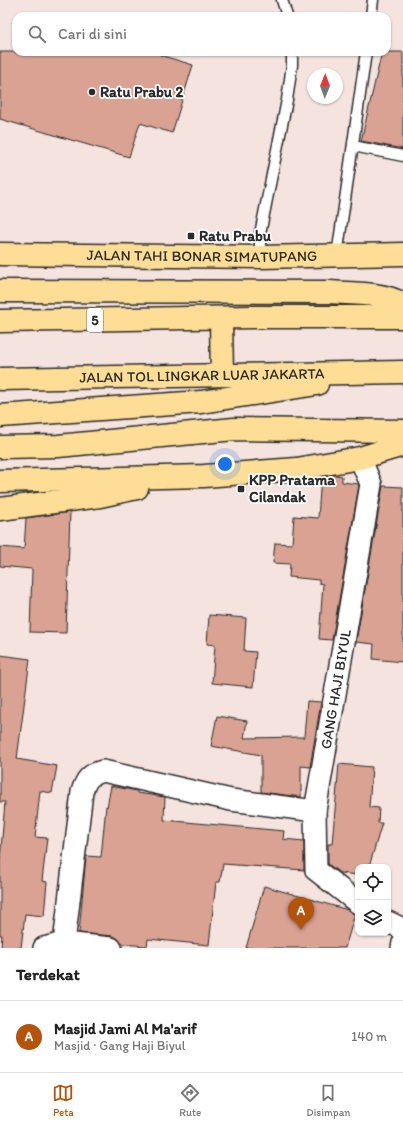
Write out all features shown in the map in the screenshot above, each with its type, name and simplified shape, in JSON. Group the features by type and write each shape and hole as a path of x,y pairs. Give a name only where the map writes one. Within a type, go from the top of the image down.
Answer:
{"highway":[{"name":"JALAN TAHI BONAR SIMATUPANG","path":"0,254 260,257 403,254"},
{"path":"0,291 330,292 375,296 393,299 403,304"},
{"name":"5","path":"0,321 403,317"},
{"path":"221,318 222,375"},
{"path":"0,416 201,402 286,390 373,372"},
{"name":"JALAN TOL LINGKAR LUAR JAKARTA","path":"0,379 403,372"},
{"path":"0,447 58,446 234,429 403,430"},
{"path":"0,481 195,476 297,469 360,458 403,445"},
{"path":"0,509 100,496 195,476"}],"street":[{"name":"GANG HAJI BIYUL","path":"355,901 316,870 316,811 371,484 360,458"},
{"path":"111,948 54,946 82,792 85,782 91,774 103,771 231,800 316,811"},
{"path":"391,923 403,929"},
{"path":"402,948 403,943"}],"lane":[{"path":"282,0 286,12"},
{"path":"372,12 373,0"},
{"path":"260,257 260,234 287,100 292,56"},
{"path":"336,256 354,146 365,56"},
{"path":"354,146 403,156"}],"building":[{"name":"Ratu Prabu 2","path":"0,52 12,52 12,56 163,56 193,65 172,133 140,123 129,157 0,119"},
{"path":"391,52 403,52 403,149 361,141 381,56 391,56"},
{"path":"335,475 342,476 342,482 359,485 332,640 319,639 323,584 319,583 319,580 289,577 290,564 273,563 275,543 292,544 294,516 318,518 321,477"},
{"path":"383,486 403,487 403,662 373,659 374,644 356,642"},
{"path":"70,512 66,633 30,632 32,569 0,566 0,547 24,549 26,518"},
{"path":"209,615 246,618 244,651 256,652 253,687 212,683 215,645 207,644"},
{"path":"0,655 30,659 17,759 57,766 52,793 40,791 35,837 47,838 42,881 47,882 44,916 25,914 21,948 1,948 2,935 0,935 0,861 5,802 0,802"},
{"path":"307,701 321,702 310,767 301,766 301,797 261,792 261,755 211,746 217,716 247,721 244,738 304,737"},
{"path":"339,764 372,767 369,807 379,808 378,823 382,823 370,864 355,864 355,875 340,873 328,864 328,844 332,844"},
{"path":"111,786 137,791 137,793 165,797 164,820 284,831 283,839 304,841 304,870 223,864 220,882 216,882 209,945 148,939 147,946 122,944 113,936 79,933 86,856 101,857 106,806 107,807"},
{"path":"264,886 348,910 355,914 345,948 246,948"}],"place":[{"name":"Ratu Prabu 2","path":"92,92"},
{"name":"Ratu Prabu","path":"191,236"},
{"name":"KPP Pratama Cilandak","path":"241,489"},
{"name":"Masjid Jami Al Ma'arif","path":"301,930"}]}
